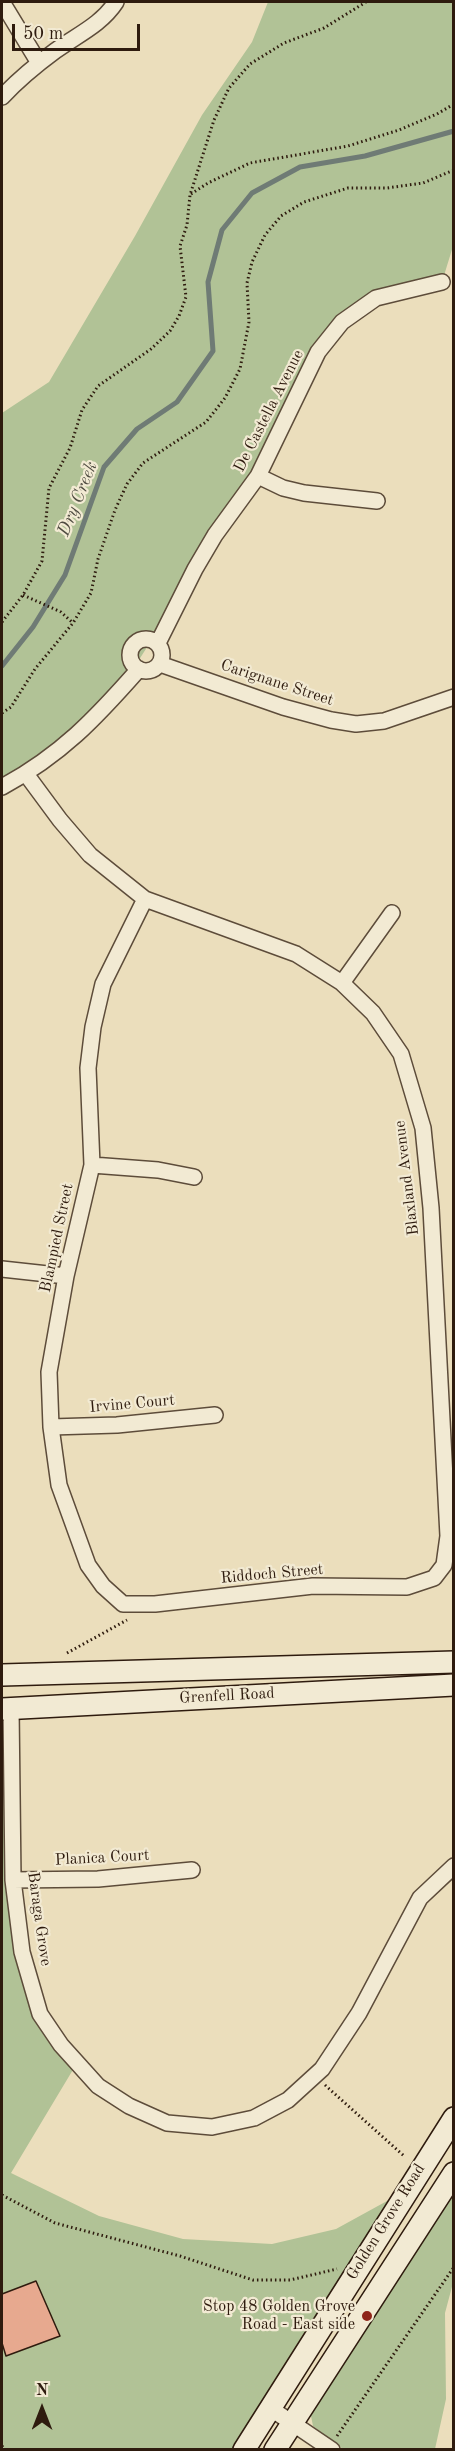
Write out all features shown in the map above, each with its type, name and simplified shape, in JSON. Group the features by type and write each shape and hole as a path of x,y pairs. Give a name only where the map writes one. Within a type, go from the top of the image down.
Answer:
{"main road":[{"name":"Grenfell Road","path":"2,1675 453,1662"},
{"name":"Grenfell Road","path":"7,1708 453,1685"},
{"name":"Golden Grove Road","path":"244,2450 453,2118"},
{"name":"Golden Grove Road","path":"275,2450 453,2174"}],"street":[{"path":"2,2 39,63"},
{"path":"2,96 39,63 104,18 116,2"},
{"name":"De Castella Avenue","path":"158,644 195,569 215,535 258,476 318,352 342,322 376,297 442,282"},
{"path":"258,476 283,488 304,493 377,501"},
{"path":"146,639 158,644 162,654 160,663 154,669 139,669 131,660 130,654 135,643 146,639"},
{"name":"Carignane Street","path":"160,663 283,707 356,724 384,720 453,697"},
{"path":"2,788 43,764 75,737 139,669"},
{"name":"Blaxland Avenue","path":"26,774 60,820 90,855 145,899 296,954 342,983 373,1013 401,1054 423,1128 431,1208 447,1403 448,1536 444,1565"},
{"name":"Blampied Street","path":"103,1586 88,1565 59,1485 51,1427 49,1372 66,1276 92,1165 88,1068 93,1027 103,984 145,899"},
{"path":"342,983 392,913"},
{"path":"92,1165 158,1170 194,1177"},
{"path":"2,1269 66,1276"},
{"name":"Irvine Court","path":"51,1427 117,1425 215,1415"},
{"name":"Riddoch Street","path":"103,1586 123,1604 155,1604 313,1586 407,1587 434,1578 444,1565"},
{"name":"Baraga Grove","path":"7,1708 13,1880 22,1952 40,2014 61,2045 98,2086 129,2106 167,2123 212,2127 254,2118 288,2100 315,2076 359,2013 420,1898 453,1866"},
{"name":"Planica Court","path":"13,1880 98,1879 192,1870"},
{"path":"270,2408 330,2448"}],"path":[{"path":"2,622 23,595 42,561 49,488 70,448 82,410 98,386 151,349 170,330 179,316 186,297 180,246 186,225 190,195 214,120 229,88 250,64 284,43 324,28 366,2"},
{"path":"190,195 208,183 250,163 348,146 399,130 437,114 453,104"},
{"path":"2,713 11,707 35,669 73,623 91,593 98,559 115,510 127,484 142,463 206,422 225,398 240,369 249,322 247,283 252,262 270,228 281,216 304,202 348,188 387,188 423,183 453,170"},
{"path":"23,595 61,612 73,623"},
{"path":"60,1657 155,1604"},
{"path":"315,2076 404,2156"},
{"path":"2,2195 56,2223 180,2256 253,2280 290,2280 337,2269"},
{"path":"330,2448 453,2267"},
{"path":"2,2446 5,2450"}],"green space":[{"path":"268,2 453,2 454,243 442,282 376,298 342,322 185,588 135,666 43,764 2,787 2,413 49,382 135,236 202,115 252,42"},
{"path":"2,1708 11,1708 13,1880 40,2014 77,2063 11,2173 99,2216 183,2239 272,2244 336,2229 407,2190 243,2449 2,2450"},
{"path":"453,2187 453,2283 445,2313 446,2399 435,2449 343,2449 313,2426 310,2411"}],"building":[{"path":"36,2281 60,2336 6,2356 2,2343 2,2294"}],"waterway":[{"name":"Dry Creek","path":"2,666 33,627 65,575 104,467 137,429 177,402 213,351 208,282 222,230 252,193 300,167 365,156 454,131"}],"place":[{"name":"Stop 48 Golden Grove Road - East side","path":"367,2316"}]}
